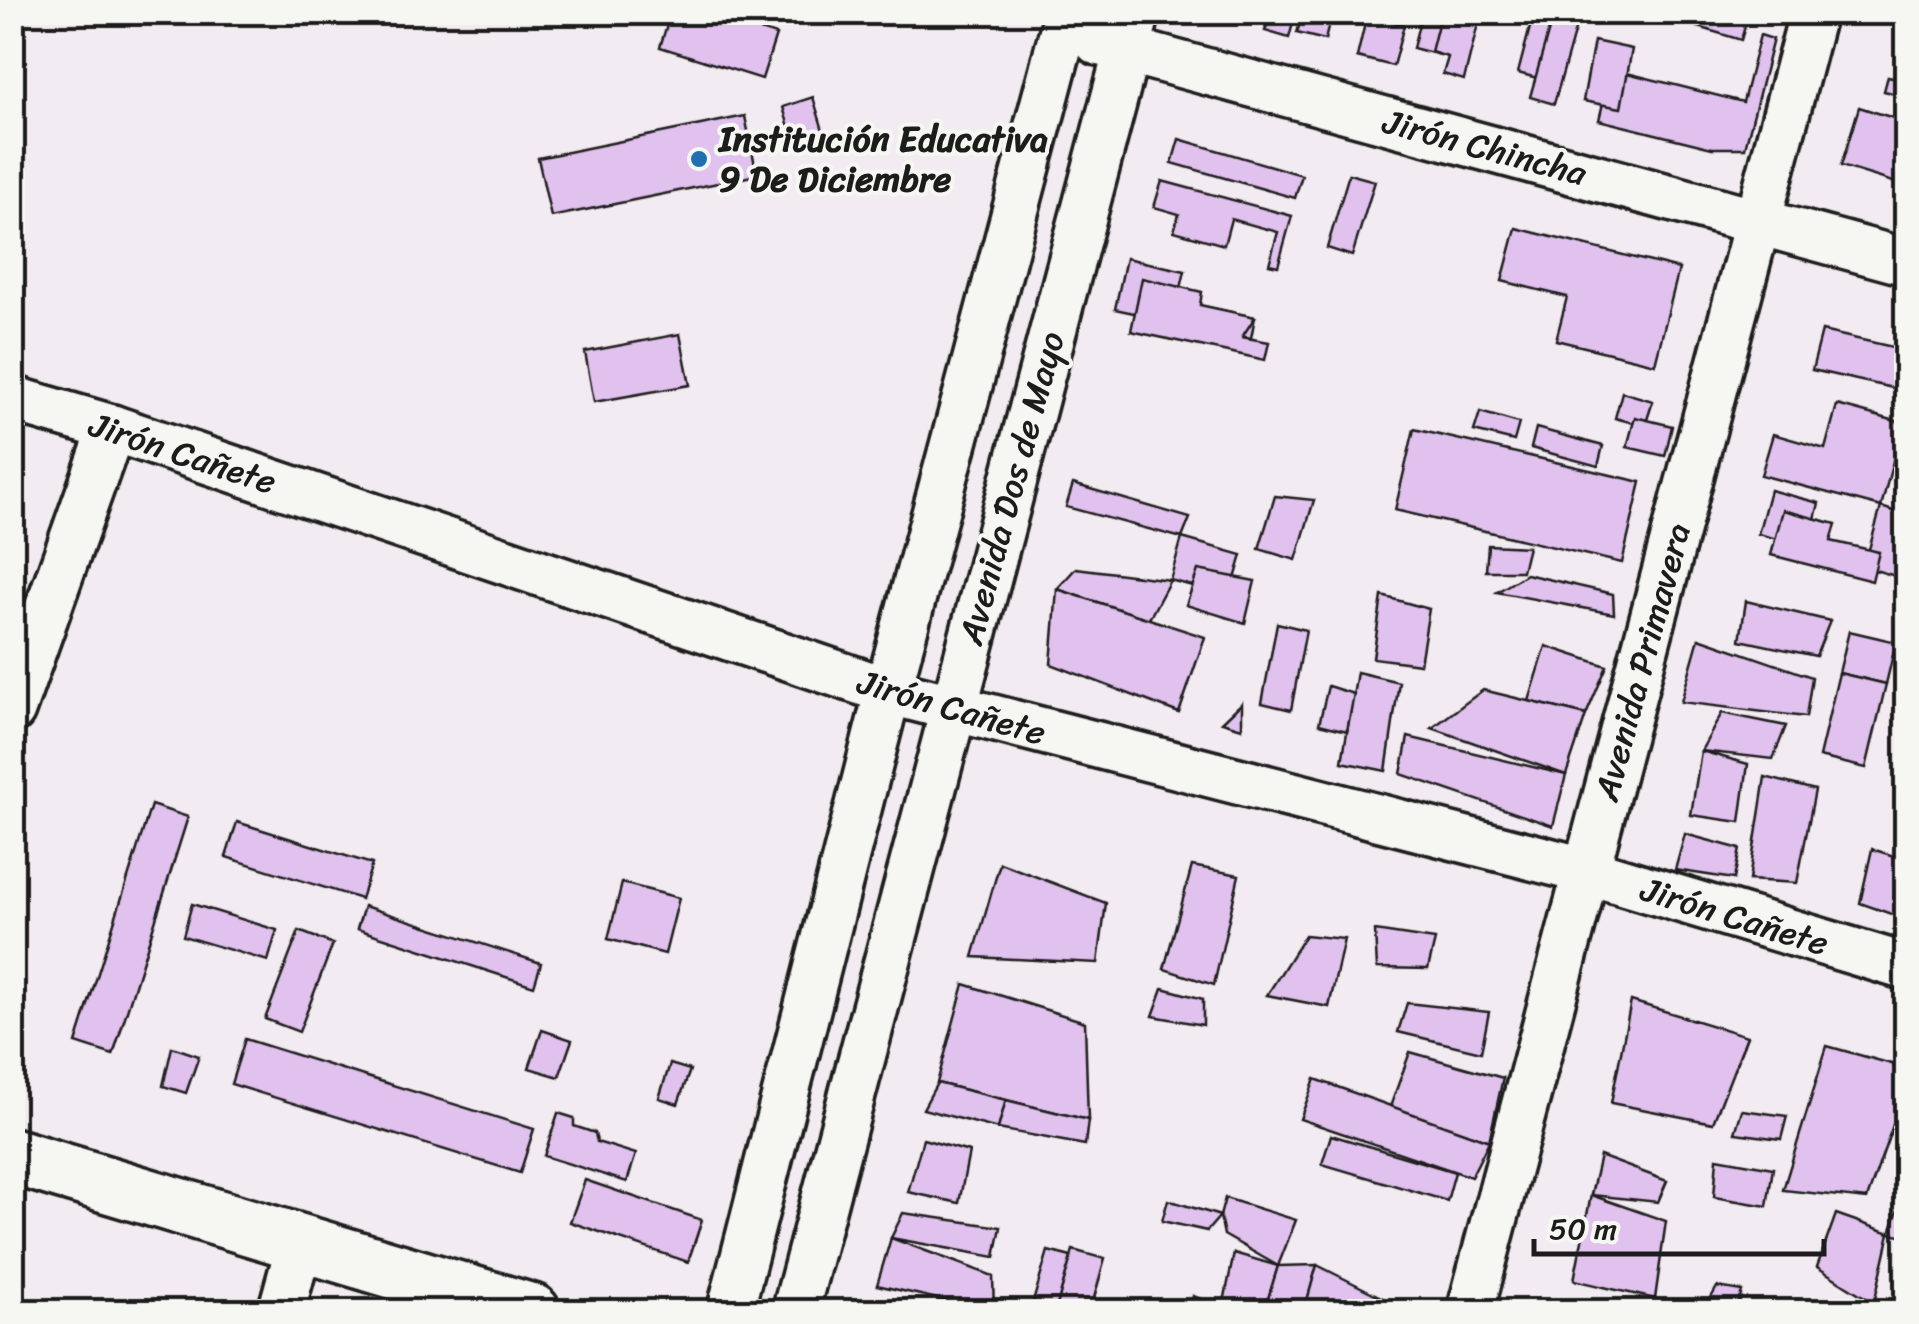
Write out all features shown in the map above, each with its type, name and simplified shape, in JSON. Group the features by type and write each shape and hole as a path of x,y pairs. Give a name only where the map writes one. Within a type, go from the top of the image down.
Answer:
{"street":[{"name":"Avenida Primavera","path":"1470,1312 1813,12"},
{"name":"Jirón Chincha","path":"1065,22 1132,31 1758,222 1906,262"},
{"name":"Avenida Dos de Mayo","path":"730,1312 888,691 1065,22"},
{"name":"Avenida Dos de Mayo","path":"794,1312 1132,31"},
{"name":"Jirón Cañete","path":"12,399 112,428 888,691 1587,871 1906,968"},
{"path":"12,710 112,428"},
{"path":"12,1156 532,1312"},
{"path":"281,1312 300,1243"}],"building":[{"path":"671,12 703,12 776,35 762,79 660,47"},
{"path":"1271,12 1296,12 1289,38 1265,31"},
{"path":"1303,12 1332,12 1325,40 1297,33"},
{"path":"1422,12 1459,12 1448,57 1413,48"},
{"path":"1441,12 1481,12 1464,80 1443,74 1448,57 1431,52"},
{"path":"1534,12 1563,12 1545,80 1518,73"},
{"path":"1554,12 1580,12 1554,104 1530,97"},
{"path":"1649,12 1737,12 1748,16 1741,40"},
{"path":"1367,15 1404,25 1393,66 1357,57"},
{"path":"1760,35 1773,39 1745,148 1712,148 1599,120 1611,69 1743,102"},
{"path":"1594,41 1632,49 1621,108 1583,101"},
{"path":"1888,76 1906,80 1905,96 1884,91"},
{"path":"813,97 825,137 795,147 783,107"},
{"path":"1859,107 1906,122 1906,186 1841,166"},
{"path":"745,116 757,175 551,217 538,158"},
{"path":"1179,139 1302,175 1295,198 1172,163"},
{"path":"1349,174 1375,181 1352,256 1327,248"},
{"path":"1162,181 1292,216 1278,266 1269,264 1278,232 1231,219 1224,245 1174,231 1179,214 1154,207"},
{"path":"1516,228 1679,269 1655,364 1556,340 1567,297 1502,281"},
{"path":"1126,258 1185,271 1178,301 1255,317 1251,338 1115,309"},
{"path":"1142,278 1202,292 1200,305 1255,317 1242,337 1269,342 1265,360 1131,331"},
{"path":"1822,331 1906,350 1906,391 1812,370"},
{"path":"680,334 690,385 594,402 585,352"},
{"path":"1622,392 1653,401 1645,426 1615,418"},
{"path":"1837,405 1903,423 1881,507 1761,475 1773,434 1825,449"},
{"path":"1480,412 1519,423 1514,441 1474,431"},
{"path":"1635,417 1672,426 1665,456 1627,447"},
{"path":"1536,428 1603,446 1598,466 1531,448"},
{"path":"1414,429 1641,482 1622,563 1395,510"},
{"path":"1073,484 1190,518 1182,538 1066,507"},
{"path":"1770,490 1819,503 1808,547 1758,534"},
{"path":"1275,496 1314,500 1296,560 1259,549"},
{"path":"1881,507 1906,515 1906,579 1864,567"},
{"path":"1783,510 1836,524 1831,541 1879,552 1872,581 1771,555"},
{"path":"1182,538 1242,555 1230,596 1170,580"},
{"path":"1488,545 1528,547 1522,571 1486,571"},
{"path":"1076,568 1170,580 1149,619 1057,589"},
{"path":"1198,570 1255,581 1245,623 1186,605"},
{"path":"1526,574 1613,594 1614,614 1497,592"},
{"path":"1057,589 1205,637 1179,713 1051,664"},
{"path":"1382,596 1429,609 1420,664 1373,658"},
{"path":"1746,601 1830,621 1816,656 1740,640"},
{"path":"1277,623 1306,630 1291,710 1262,703"},
{"path":"1849,631 1896,642 1886,684 1839,673"},
{"path":"1699,638 1812,677 1806,717 1681,702"},
{"path":"1546,646 1607,666 1586,715 1529,701"},
{"path":"1357,672 1399,682 1386,771 1342,762"},
{"path":"1839,673 1886,684 1866,768 1819,757"},
{"path":"1328,686 1354,694 1347,731 1319,724"},
{"path":"1483,690 1586,715 1566,775 1432,728"},
{"path":"1242,703 1242,728 1222,722"},
{"path":"1722,713 1786,726 1773,759 1701,751"},
{"path":"1408,737 1566,775 1553,826 1401,774"},
{"path":"1701,751 1748,764 1740,822 1691,815"},
{"path":"1765,777 1815,790 1797,883 1749,880"},
{"path":"151,805 188,817 113,1055 76,1043"},
{"path":"237,822 372,864 361,899 226,857"},
{"path":"1685,834 1740,849 1734,879 1675,870"},
{"path":"1872,849 1897,857 1894,915 1860,903"},
{"path":"1000,863 1106,903 1098,963 973,957"},
{"path":"1192,866 1239,875 1214,985 1164,969"},
{"path":"622,883 679,898 665,954 608,939"},
{"path":"192,904 277,930 268,961 183,936"},
{"path":"364,906 541,963 534,986 357,929"},
{"path":"299,931 333,944 299,1032 265,1019"},
{"path":"1375,931 1435,940 1428,969 1377,968"},
{"path":"1305,935 1344,939 1329,1007 1267,995"},
{"path":"964,984 1085,1022 1088,1120 937,1083"},
{"path":"1163,988 1203,999 1203,1025 1153,1016"},
{"path":"1631,1001 1747,1036 1713,1123 1611,1103"},
{"path":"1407,1003 1489,1012 1481,1052 1398,1032"},
{"path":"542,1030 572,1040 559,1077 529,1068"},
{"path":"245,1039 534,1129 520,1173 231,1084"},
{"path":"1827,1046 1906,1068 1906,1088 1867,1199 1783,1190"},
{"path":"172,1047 199,1056 186,1093 163,1086"},
{"path":"1410,1052 1503,1078 1489,1141 1390,1107"},
{"path":"670,1064 690,1070 678,1104 659,1098"},
{"path":"1315,1079 1489,1141 1471,1177 1300,1119"},
{"path":"937,1083 1006,1100 998,1129 923,1109"},
{"path":"1006,1100 1088,1120 1085,1145 998,1129"},
{"path":"1742,1110 1787,1116 1781,1139 1735,1133"},
{"path":"558,1113 574,1118 574,1126 595,1133 597,1142 636,1154 627,1182 544,1156"},
{"path":"1331,1135 1455,1172 1447,1201 1322,1164"},
{"path":"923,1139 969,1152 959,1203 908,1192"},
{"path":"1600,1156 1667,1181 1658,1202 1591,1195"},
{"path":"1717,1158 1773,1168 1767,1206 1714,1197"},
{"path":"585,1180 702,1220 688,1262 570,1222"},
{"path":"1906,1186 1906,1236 1890,1233"},
{"path":"1591,1195 1666,1221 1655,1299 1574,1280"},
{"path":"1225,1198 1296,1220 1278,1266 1224,1235 1220,1216"},
{"path":"1168,1200 1220,1216 1207,1231 1162,1221"},
{"path":"903,1213 1001,1227 995,1257 891,1238"},
{"path":"1836,1214 1890,1233 1874,1303 1817,1267"},
{"path":"891,1238 993,1276 994,1312 877,1285"},
{"path":"1073,1250 1105,1259 1090,1312 1055,1312"},
{"path":"1048,1251 1071,1257 1055,1312 1030,1312"},
{"path":"1234,1253 1278,1266 1264,1312 1222,1312"},
{"path":"1317,1265 1304,1312 1264,1312 1278,1266"},
{"path":"1317,1265 1411,1312 1317,1312 1305,1308"},
{"path":"1717,1287 1742,1291 1736,1312 1707,1305"},
{"path":"1193,1296 1215,1304 1213,1312 1189,1312"}],"place":[{"name":"Institución Educativa 9 De Diciembre","path":"699,159"}]}
